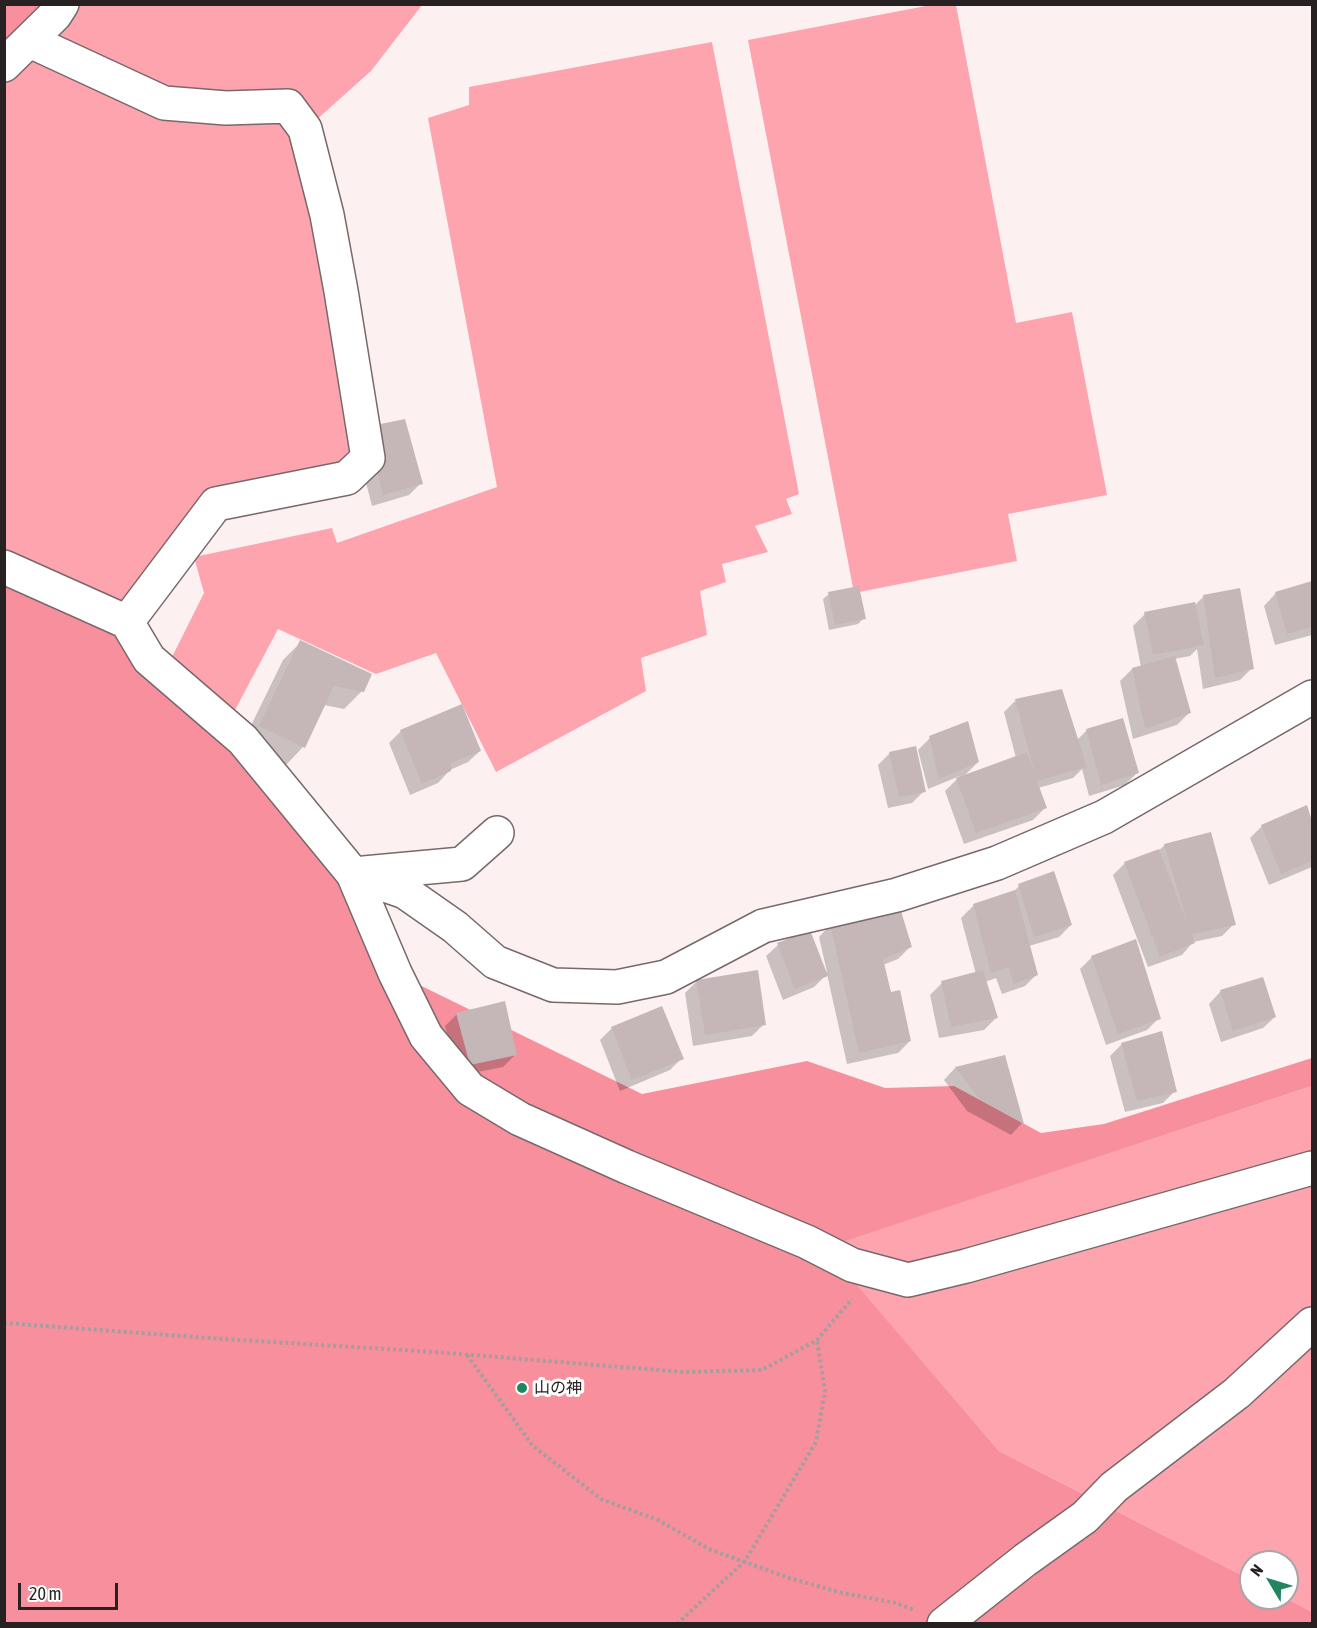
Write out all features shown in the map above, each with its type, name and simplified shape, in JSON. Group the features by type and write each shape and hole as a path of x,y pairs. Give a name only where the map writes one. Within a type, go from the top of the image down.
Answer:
{"street":[{"path":"4,65 55,15 62,4"},
{"path":"30,41 164,103 226,108 288,106 305,129 327,215 341,291 368,458 347,478 216,504 127,622"},
{"path":"4,567 127,622 149,659 243,740 353,874 395,973 426,1036 470,1089 520,1119 627,1167 807,1242 852,1265 908,1280 966,1266 1312,1168"},
{"path":"353,874 405,892 455,927 495,962 553,985 617,987 666,978 763,926 897,895 997,863 1104,817 1312,697"},
{"path":"353,874 462,864 497,833"},
{"path":"945,1623 1025,1560 1085,1517 1114,1487 1238,1393 1312,1324"}],"path":[{"path":"4,1323 684,1372 762,1370 817,1340 876,1271"},
{"path":"677,1623 745,1561 816,1442 825,1391 817,1340"},
{"path":"467,1355 533,1446 601,1499 658,1520 709,1549 789,1578 843,1593 896,1603 945,1623"}],"shaded area":[{"path":"5,5 62,5 5,65"},
{"path":"62,5 422,5 371,71 306,129 368,458 216,504 127,622 5,567 5,65"},
{"path":"931,5 956,5 1016,323 1072,312 1107,495 1008,514 1017,561 854,593 748,40"},
{"path":"712,42 799,494 786,499 792,514 755,526 768,552 722,564 726,582 700,591 707,635 641,658 646,691 496,772 436,653 376,674 278,629 234,712 171,659 204,593 194,557 332,528 337,543 497,487 428,118 469,105 469,87"},
{"path":"5,567 88,606 295,804 395,973 642,1094 807,1061 885,1088 954,1086 1041,1133 1104,1124 1312,1058 1312,1086 825,1248 999,1451 1239,1574 1239,1610 1299,1610 1299,1605 1312,1612 1312,1623 5,1624"},
{"path":"1312,1086 1312,1612 1299,1605 1299,1550 1239,1550 1239,1574 999,1451 824,1248"}],"building":[{"path":"405,419 423,484 383,495 366,427"},
{"path":"1312,581 1312,627 1287,634 1275,592"},
{"path":"859,586 866,619 835,625 828,592"},
{"path":"1240,588 1254,669 1215,678 1203,595"},
{"path":"1195,602 1204,645 1153,655 1144,612"},
{"path":"300,640 372,674 364,692 334,686 305,748 259,726"},
{"path":"1175,656 1191,713 1145,729 1132,668"},
{"path":"1062,689 1087,767 1037,781 1047,808 976,833 956,778 1027,752 1035,774 1015,699"},
{"path":"462,704 481,751 451,763 451,771 422,784 400,730"},
{"path":"1123,718 1139,773 1101,785 1086,729"},
{"path":"968,721 979,762 939,779 929,736"},
{"path":"916,746 926,792 899,797 889,752"},
{"path":"1307,805 1312,821 1312,861 1281,874 1261,825"},
{"path":"1211,832 1236,925 1192,934 1195,943 1160,957 1124,862 1159,849 1189,928 1164,844"},
{"path":"1054,871 1072,925 1034,937 1018,884"},
{"path":"1015,890 1038,975 1014,984 1008,967 991,973 973,904"},
{"path":"900,908 912,947 883,959 891,992 900,990 911,1041 859,1053 830,923"},
{"path":"810,930 828,976 795,989 777,943"},
{"path":"1136,939 1161,1019 1118,1034 1091,956"},
{"path":"758,970 766,1025 705,1035 696,980"},
{"path":"983,970 998,1018 951,1027 941,981"},
{"path":"1263,977 1276,1017 1233,1031 1220,990"},
{"path":"505,1001 517,1055 470,1065 456,1013"},
{"path":"662,1006 684,1059 632,1080 611,1027"},
{"path":"1162,1031 1177,1092 1137,1101 1121,1043"},
{"path":"1005,1055 1024,1124 979,1099 955,1067"}],"place":[{"name":"山の神","path":"522,1388"}]}
